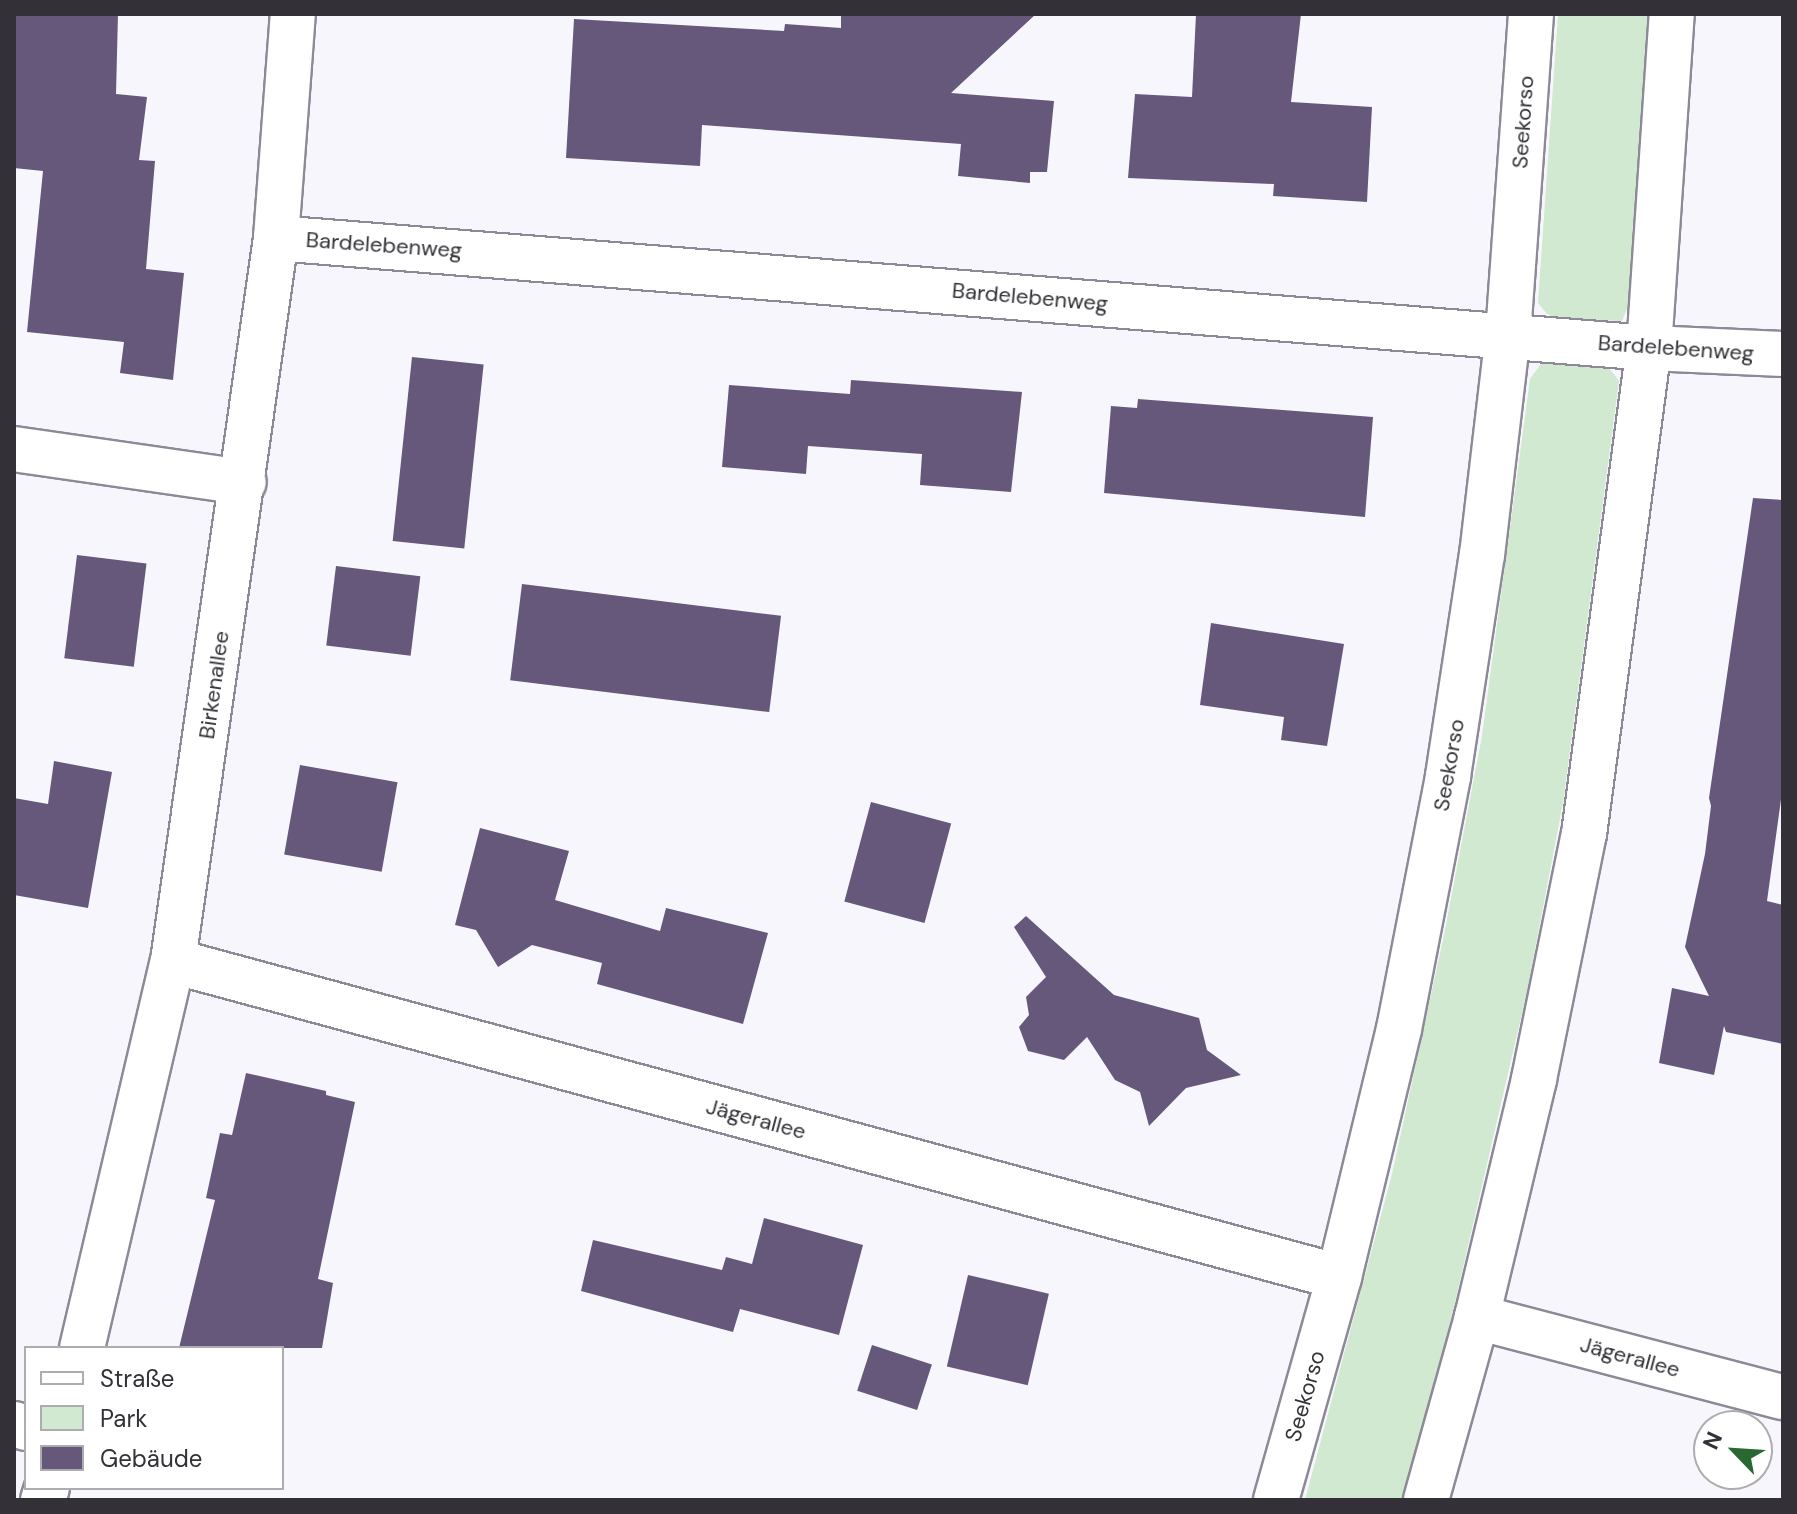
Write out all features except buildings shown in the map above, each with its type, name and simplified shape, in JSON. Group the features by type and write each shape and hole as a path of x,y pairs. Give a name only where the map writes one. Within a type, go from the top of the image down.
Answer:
{"street":[{"name":"Birkenallee","path":"82,1346 173,961 244,482 276,238 293,14"},
{"name":"Seekorso","path":"1276,1500 1339,1277 1399,1029 1448,776 1482,555 1508,335 1531,14"},
{"path":"1426,1500 1477,1317 1534,1079 1584,834 1649,348 1672,14"},
{"name":"Bardelebenweg","path":"276,238 1649,348 1783,354"},
{"path":"14,449 244,482"},
{"name":"Jägerallee","path":"173,961 1339,1277"},
{"name":"Jägerallee","path":"1477,1317 1783,1397"}],"green space":[{"path":"1558,14 1649,14 1630,301 1622,321 1556,318 1547,314 1538,303"},
{"path":"1543,361 1609,368 1619,381 1563,803 1526,996 1445,1345 1402,1500 1305,1500 1392,1174 1444,935 1482,736 1530,379"}]}
